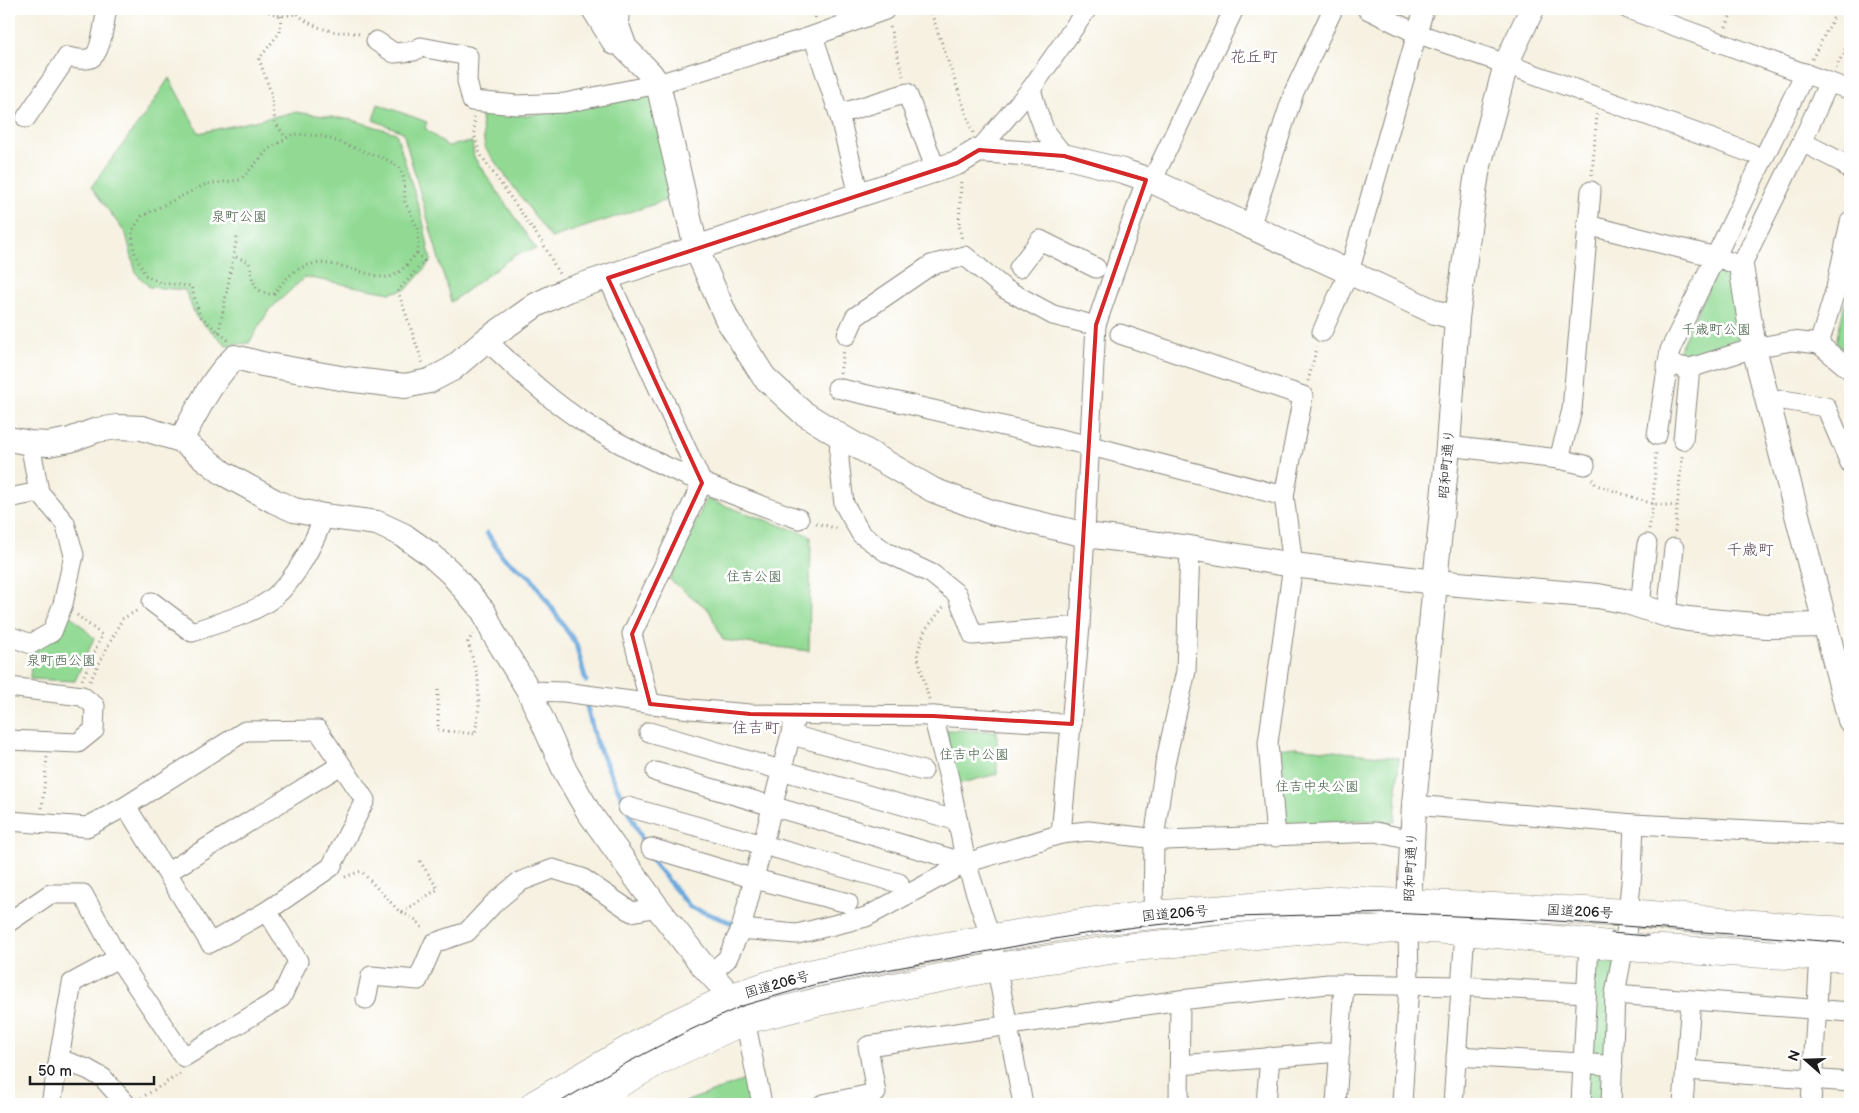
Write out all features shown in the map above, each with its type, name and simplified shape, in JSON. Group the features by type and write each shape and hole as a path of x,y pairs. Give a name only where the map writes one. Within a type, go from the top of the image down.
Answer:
{"highway":[{"name":"国道206号","path":"583,1104 658,1061 739,1009 772,984 918,951 1087,922 1340,900 1408,915 1465,931 1625,947 1849,957"},
{"name":"国道206号","path":"535,1104 668,1028 739,1009 817,1002 996,967 1124,948 1270,932 1340,927 1369,931 1408,915 1628,913 1810,929 1850,930"}],"street":[{"path":"26,118 67,57 83,60 92,58 98,51 107,9"},
{"path":"591,9 613,45"},
{"path":"616,9 616,23 624,48 650,73 658,84 696,248 727,319 764,377 802,412 933,490 991,512 1086,535 1190,548 1293,566 1435,582 1598,596 1640,606 1667,615 1723,623 1766,626 1826,625"},
{"path":"181,440 208,390 222,369 235,357 262,364 356,380 405,386 429,381 452,369 486,340 536,305 567,290 947,166 979,150 1032,89 1087,9"},
{"path":"1061,834 1080,626 1096,325 1149,180 1234,9"},
{"path":"1250,227 1294,92 1333,9"},
{"path":"1368,9 1416,34 1506,64 1756,157 1788,171"},
{"path":"1322,332 1350,272 1424,9"},
{"name":"昭和町通り","path":"1408,915 1411,840 1448,446 1457,318 1477,173 1506,64 1532,9"},
{"path":"376,41 394,53 414,51 421,46 468,56 467,81 472,101 517,106 564,103 658,84 813,36 885,10"},
{"path":"1639,11 1850,90"},
{"path":"813,36 838,114 859,195"},
{"path":"1657,435 1670,350 1716,257 1756,157 1805,73"},
{"path":"1829,82 1802,142 1741,266 1754,348 1850,720"},
{"path":"1032,89 1036,110 1045,132 1064,156"},
{"path":"838,114 907,93 947,166"},
{"path":"1802,142 1843,163 1850,170"},
{"path":"979,150 1064,156 1123,171 1149,180 1436,312 1457,318"},
{"path":"1560,459 1572,410 1591,191"},
{"path":"1819,344 1843,289 1850,222"},
{"path":"1588,225 1716,257 1741,266"},
{"path":"1019,268 1040,240 1096,268"},
{"path":"848,335 855,317 931,265 965,256 1005,289 1053,315 1085,323"},
{"path":"608,278 702,482 632,634 650,704"},
{"path":"1120,334 1303,396 1284,496 1293,566 1268,743 1276,836"},
{"path":"486,340 531,382 586,424 684,476 799,519"},
{"path":"1667,365 1690,368 1754,348 1792,341 1819,344 1850,370"},
{"path":"1683,440 1690,368"},
{"path":"837,388 1091,446 1284,496"},
{"path":"1768,402 1782,400 1826,407 1850,463"},
{"path":"9,636 31,644 52,632 63,604 74,555 65,522 39,492 19,441 49,444 70,440 97,430 118,427 142,428 181,440 222,473 294,510 377,523 403,535 430,554 451,573 484,612 494,634 529,691 565,771 588,811 657,907 739,1009 762,1104"},
{"path":"840,436 839,460 844,504 861,534 886,552 932,574 957,594 973,635 1080,626"},
{"path":"1448,446 1560,459 1585,465"},
{"path":"9,498 39,492"},
{"path":"152,602 192,632 244,614 273,598 288,582 317,536 324,516"},
{"path":"1640,606 1647,544"},
{"path":"1153,915 1154,839 1165,764 1186,670 1190,548"},
{"path":"1667,615 1674,548"},
{"path":"9,687 78,696 95,706 94,730 78,743 9,740"},
{"path":"529,691 564,692 690,710 750,714 933,716 1072,724"},
{"path":"711,973 727,959 742,929 796,714"},
{"path":"933,716 966,863 991,939 1023,1104"},
{"path":"9,821 87,827 126,806 245,731 318,730 365,800 331,867 267,911 210,943 126,806"},
{"path":"649,732 958,821"},
{"path":"792,735 923,771"},
{"path":"168,872 341,765"},
{"path":"656,772 966,863"},
{"path":"1414,805 1634,824 1850,835"},
{"path":"628,807 899,883"},
{"path":"1611,1104 1616,994 1625,947 1632,872 1634,824"},
{"path":"742,929 797,934 866,917 966,863 1061,834 1088,831 1166,840 1376,832 1411,840"},
{"path":"651,848 848,903"},
{"path":"366,999 371,976 418,980 434,942 467,932 494,903 519,882 553,869 582,878 632,912 657,907"},
{"path":"9,922 50,894 83,894 118,958 184,1056 282,998 298,961 267,911"},
{"path":"1402,1104 1409,984 1408,915"},
{"path":"1849,957 1850,930"},
{"path":"1454,1104 1465,931"},
{"path":"1581,1104 1589,944"},
{"path":"1811,1104 1820,956"},
{"path":"51,1104 72,983 118,958"},
{"path":"823,1104 876,1093 868,1046 1008,1024 1180,1000 1328,984 1409,984 1586,994"},
{"path":"1336,1104 1344,984"},
{"path":"1616,994 1850,1012"},
{"path":"1179,1104 1180,1000"},
{"path":"1683,1104 1691,1001"},
{"path":"1180,1065 1340,1052"},
{"path":"1456,1056 1613,1066"},
{"path":"1266,1104 1270,1058"},
{"path":"59,1059 87,1068 133,1102"},
{"path":"1686,1070 1850,1082"}],"path":[{"path":"259,9 281,16 298,14 304,22 338,32 352,32 376,41"},
{"path":"930,9 979,150"},
{"path":"1805,73 1838,9"},
{"path":"885,10 907,93"},
{"path":"281,16 280,32 259,59 271,93 274,122 286,138"},
{"path":"1829,82 1850,39"},
{"path":"1591,191 1598,98"},
{"path":"233,256 250,262 253,281 257,288 270,295 274,294 295,270 310,264 329,263 377,276 389,277 398,273 417,252 418,230 404,202 404,179 400,168 388,160 322,136 293,134 270,149 240,180 206,184 142,216 132,231 134,251 145,275 161,283 191,286 200,316 236,347 235,357"},
{"path":"476,137 480,154 544,245 567,290"},
{"path":"947,166 961,178 959,225 965,256"},
{"path":"220,332 237,237"},
{"path":"417,252 424,261 398,291 429,381"},
{"path":"1303,396 1322,332"},
{"path":"1647,544 1653,504 1657,435"},
{"path":"1674,548 1683,440"},
{"path":"1585,465 1596,486 1653,504 1677,506"},
{"path":"799,519 861,534"},
{"path":"933,716 917,654 925,630 941,608 957,594"},
{"path":"78,696 122,620 152,602"},
{"path":"63,604 102,635 78,696"},
{"path":"438,690 438,730 475,734 479,707 478,678 468,642 476,630"},
{"path":"41,824 48,742"},
{"path":"402,912 438,889 418,858"},
{"path":"338,880 361,871 402,912 416,920 434,942"},
{"path":"133,1102 196,1064 191,1053"}],"highlighted area":[{"path":"979,150 1064,156 1146,180 1096,325 1072,724 933,716 750,714 650,704 632,634 702,483 608,278 957,163"}],"green space":[{"name":"泉町公園","path":"169,78 199,133 295,112 353,120 396,133 423,221 431,261 407,289 390,293 305,277 269,310 249,343 226,345 196,317 185,290 149,287 136,273 126,234 91,187 146,113"},
{"path":"652,95 673,198 551,238 485,148 480,110 526,116"},
{"path":"378,104 427,122 425,128 447,146 472,142 474,157 536,249 515,255 451,302 403,132 373,120"},
{"name":"千歳町公園","path":"1719,266 1727,269 1744,345 1695,361 1678,352"},
{"path":"1845,303 1850,303 1850,356 1836,342"},
{"name":"住吉公園","path":"706,499 811,536 809,651 723,640 709,610 670,580"},
{"name":"泉町西公園","path":"69,614 94,638 75,681 30,679 32,651"},
{"name":"住吉中公園","path":"946,730 997,731 997,774 958,784"},
{"name":"住吉中央公園","path":"1295,747 1399,758 1395,822 1355,820 1283,826 1278,749"},
{"path":"1593,948 1620,950 1610,1061 1586,1060"},
{"path":"1585,1066 1609,1069 1608,1104 1584,1104"},
{"path":"745,1080 750,1104 679,1104"}],"waterway":[{"path":"487,533 503,557 531,577 576,644 586,681"},
{"path":"587,707 596,742 625,804"},
{"path":"629,812 653,862 690,907 735,924"}],"tram line":[{"path":"557,1104 619,1067 686,1032 742,1006 813,985 886,970 1077,935 1135,927 1235,917 1390,913 1543,920 1850,943"},
{"path":"1611,933 1648,936"}],"district":[{"name":"花丘町","path":"1254,56"},
{"name":"千歳町","path":"1750,549"},
{"name":"住吉町","path":"756,727"}]}
